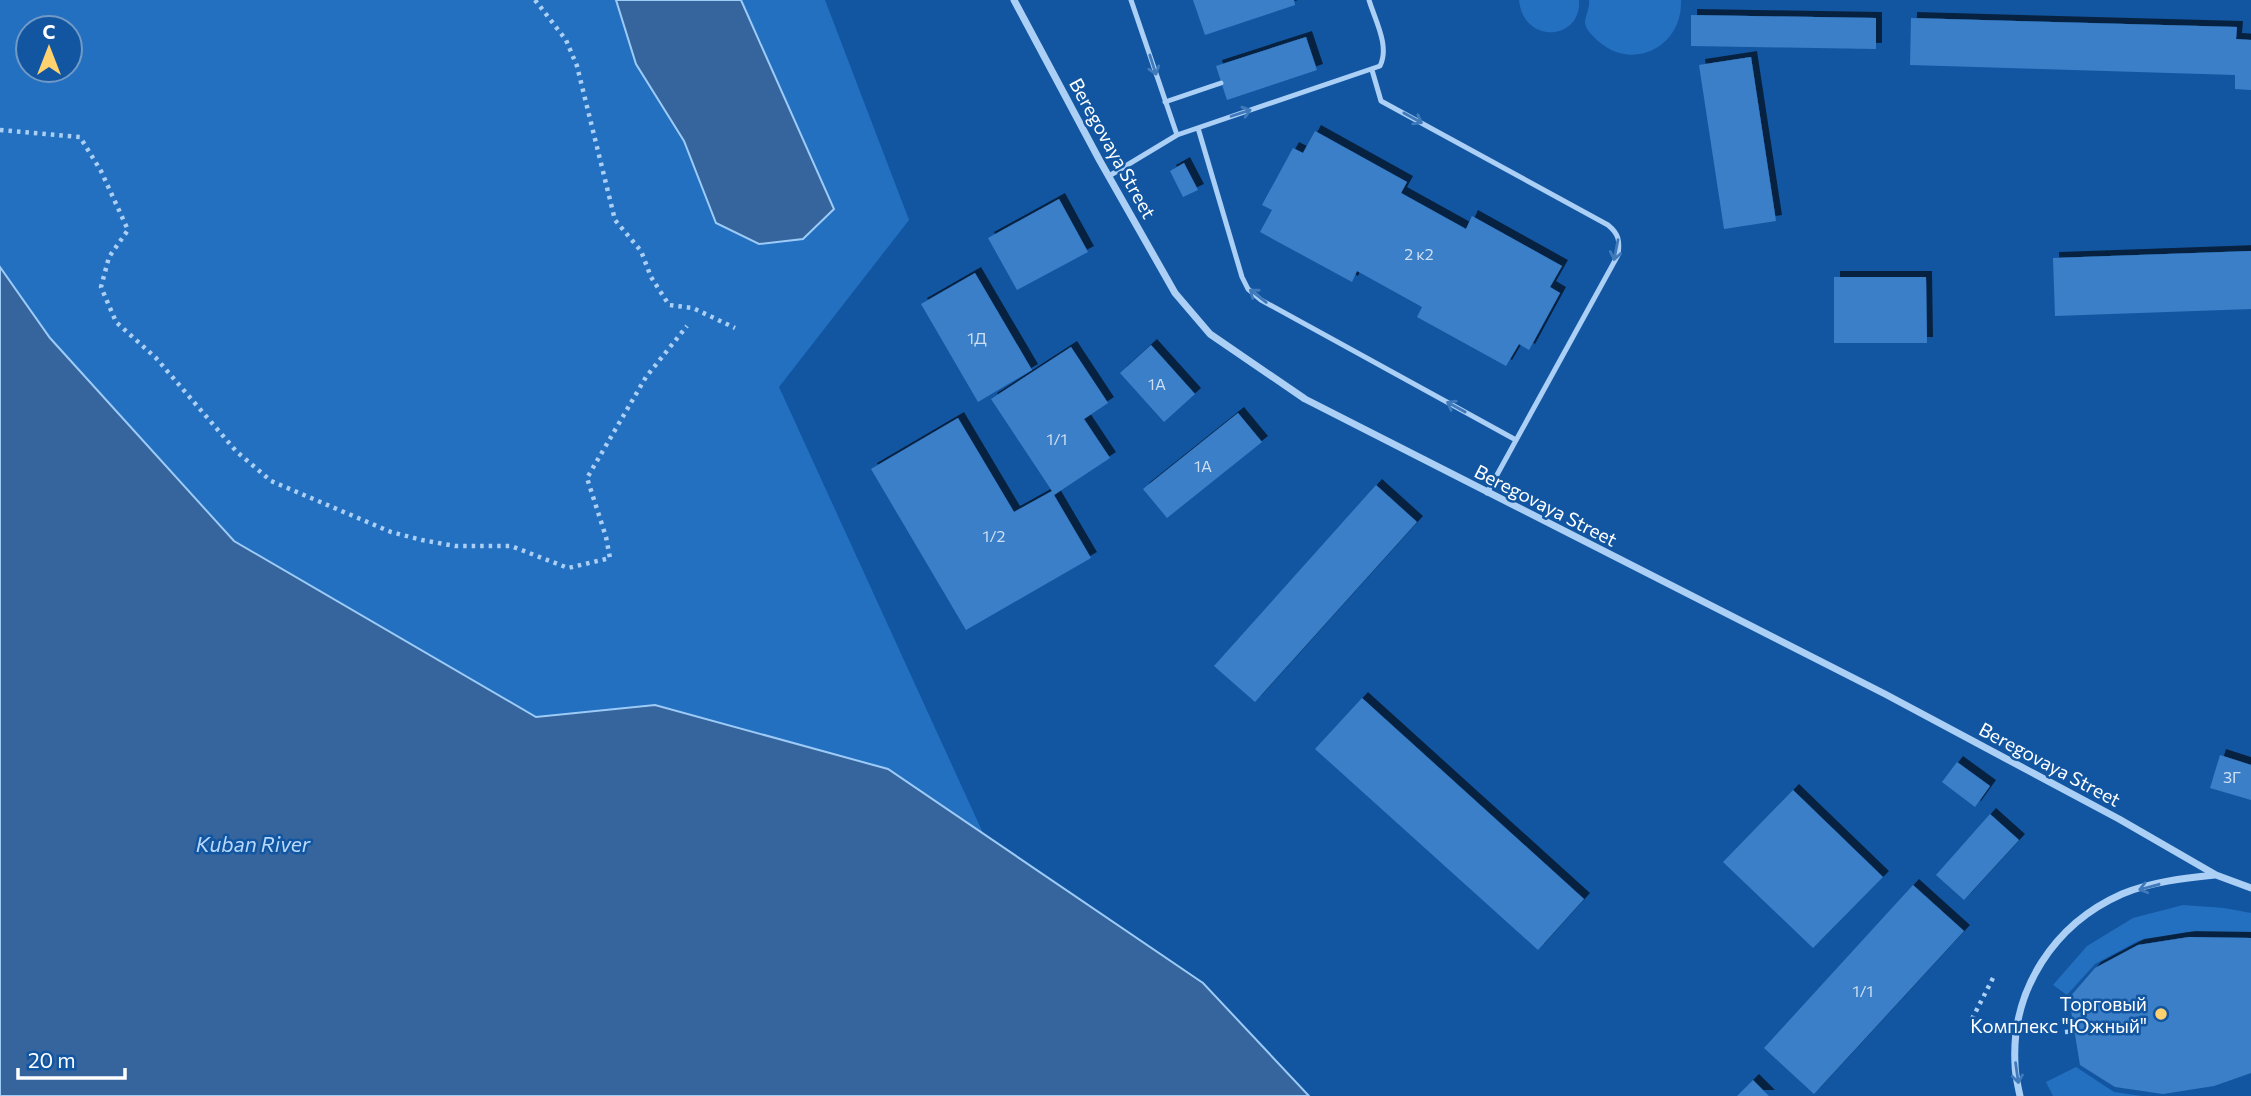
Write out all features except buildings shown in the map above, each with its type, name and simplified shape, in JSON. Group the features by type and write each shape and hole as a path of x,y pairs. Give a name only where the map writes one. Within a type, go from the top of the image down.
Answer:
{"street":[{"name":"Beregovaya Street","path":"1014,0 1175,293 1210,334 1305,398 1885,694 2216,874 2251,888"},
{"path":"2020,1096 2015,1064 2018,1022 2026,989 2045,955 2075,922 2122,894 2179,879 2216,874"}],"lane":[{"path":"1132,0 1177,135"},
{"path":"1109,176 1177,135 1380,66 1385,57 1384,46 1369,0"},
{"path":"1372,70 1381,101 1608,225 1618,233 1618,255 1487,493"},
{"path":"1165,102 1221,83"},
{"path":"1198,128 1242,277 1248,289 1261,300 1516,440"}],"path":[{"path":"535,0 566,40 577,66 615,220 641,251 651,277 669,305 693,308 735,328"},
{"path":"0,130 80,137 128,230 109,257 100,287 117,322 156,358 236,451 271,481 391,532 455,546 511,546 568,568 610,558 607,537 587,478 646,377 687,326"},
{"path":"1972,1019 1993,978"},
{"path":"2065,1032 2075,1031"}],"shaded area":[{"path":"0,0 616,0 636,64 684,141 716,223 762,44 741,0 825,0 909,220 779,387 983,833 888,769 655,705 536,717 234,540 50,338 0,267"},
{"path":"1519,0 1579,0 1577,14 1571,24 1552,32 1541,31 1530,25 1523,15"},
{"path":"1589,0 1681,0 1679,17 1673,32 1663,43 1650,51 1636,54 1621,53 1607,47 1590,33 1585,22"},
{"path":"2183,905 2251,913 2251,932 2188,932 2138,941 2095,964 2067,995 2053,985 2087,946 2133,918"},
{"path":"2076,1067 2114,1092 2142,1096 2053,1096 2046,1082"}],"water":[{"path":"616,0 741,0 834,209 803,239 759,244 716,223 684,141 636,64"},
{"name":"Kuban River","path":"0,267 50,338 234,541 536,717 655,705 888,769 1203,983 1309,1096 0,1096"}],"place":[{"name":"Торговый Комплекс \"Южный\"","path":"2161,1014"}]}
